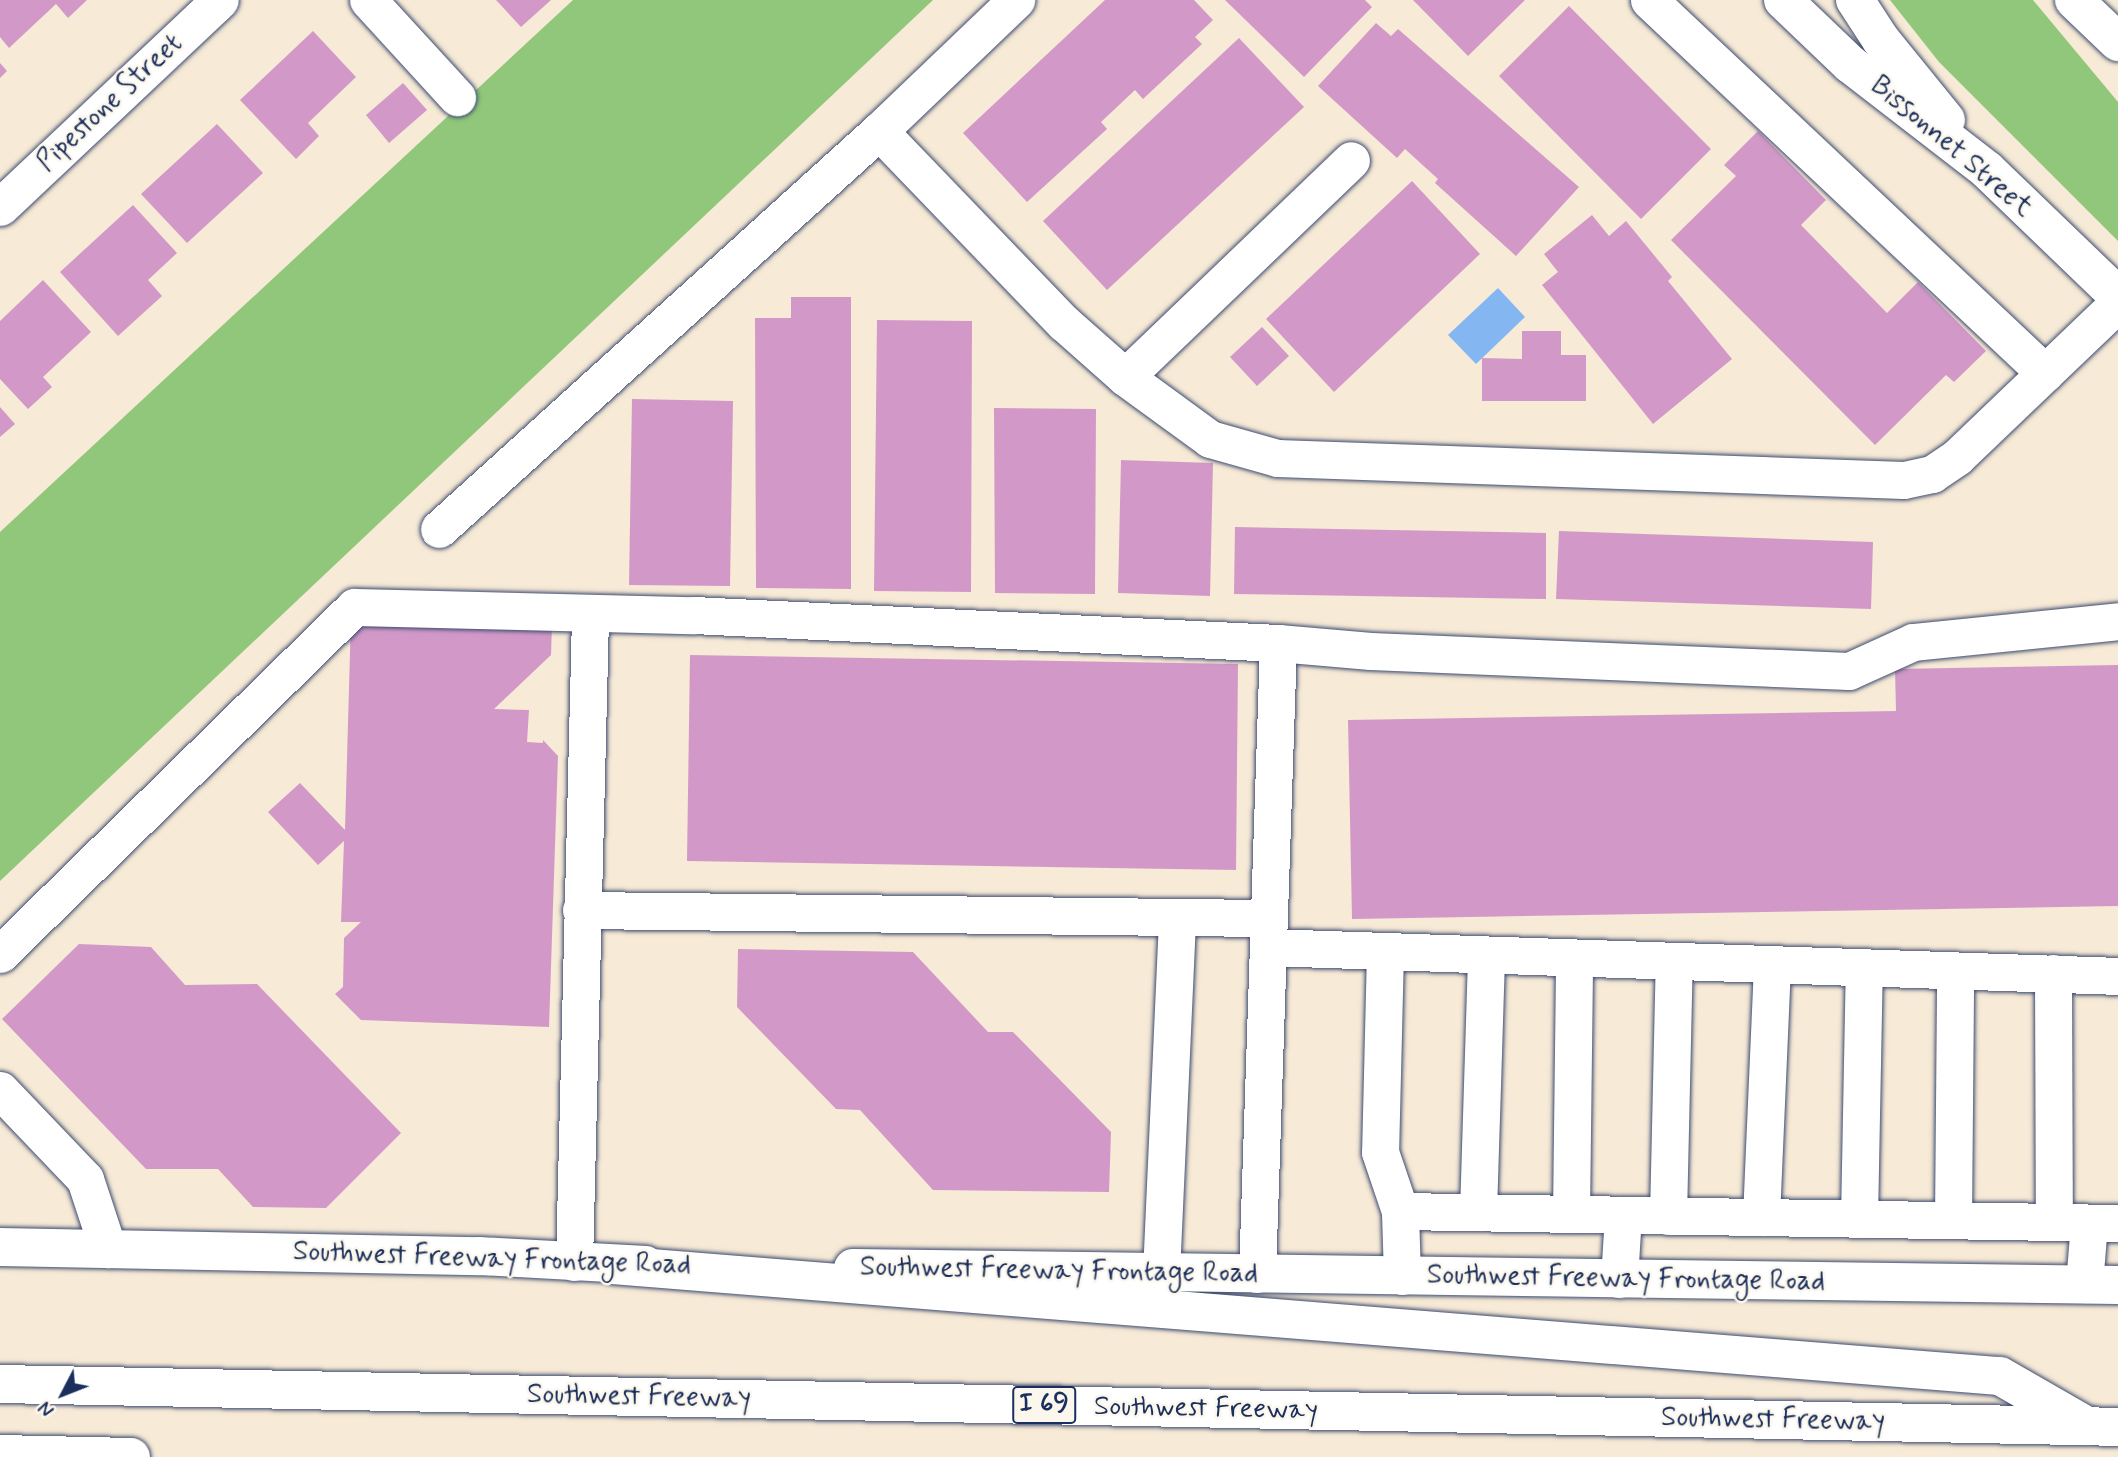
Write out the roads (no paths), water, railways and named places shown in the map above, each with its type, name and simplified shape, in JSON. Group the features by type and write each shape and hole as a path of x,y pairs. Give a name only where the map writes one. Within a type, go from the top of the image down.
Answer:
{"main road":[{"name":"Bissonnet Street","path":"1783,0 1850,64 1987,170 2118,296"},
{"path":"1856,0 1881,40 1987,170"},
{"path":"2074,0 2118,41"},
{"name":"Southwest Freeway Frontage Road","path":"0,1247 480,1256 613,1265 2101,1284"},
{"path":"613,1265 2000,1376 2103,1427"},
{"name":"Southwest Freeway","path":"0,1384 2103,1427"},
{"path":"0,1454 131,1457"}],"street":[{"name":"Pipestone Street","path":"0,207 220,0"},
{"path":"368,0 457,97"},
{"path":"439,529 879,131 1016,0"},
{"path":"1649,0 2045,373"},
{"path":"879,131 1064,323 1125,377 1210,439 1277,458 1904,480 1932,474 1957,457 2118,303"},
{"path":"1125,377 1351,160"},
{"path":"0,954 354,607 590,616 693,615 1278,643 1371,651 1849,671 1913,642 2118,621"},
{"path":"574,1262 580,910 590,616"},
{"path":"1256,1274 1278,643"},
{"path":"580,910 1177,917 1385,951 2118,976"},
{"path":"1161,1273 1177,917"},
{"path":"1385,951 1380,1152 1400,1211 1402,1276"},
{"path":"1478,1212 1486,954"},
{"path":"1571,1214 1574,958"},
{"path":"1668,1216 1674,961"},
{"path":"1761,1217 1772,964"},
{"path":"1859,1219 1864,967"},
{"path":"1954,1220 1955,971"},
{"path":"2053,973 2054,1222"},
{"path":"0,1090 85,1179 108,1249"},
{"path":"1400,1211 2104,1223 2101,1284"},
{"path":"1619,1279 1623,1215"}],"water":[{"path":"1498,288 1525,317 1476,364 1448,335"}]}
